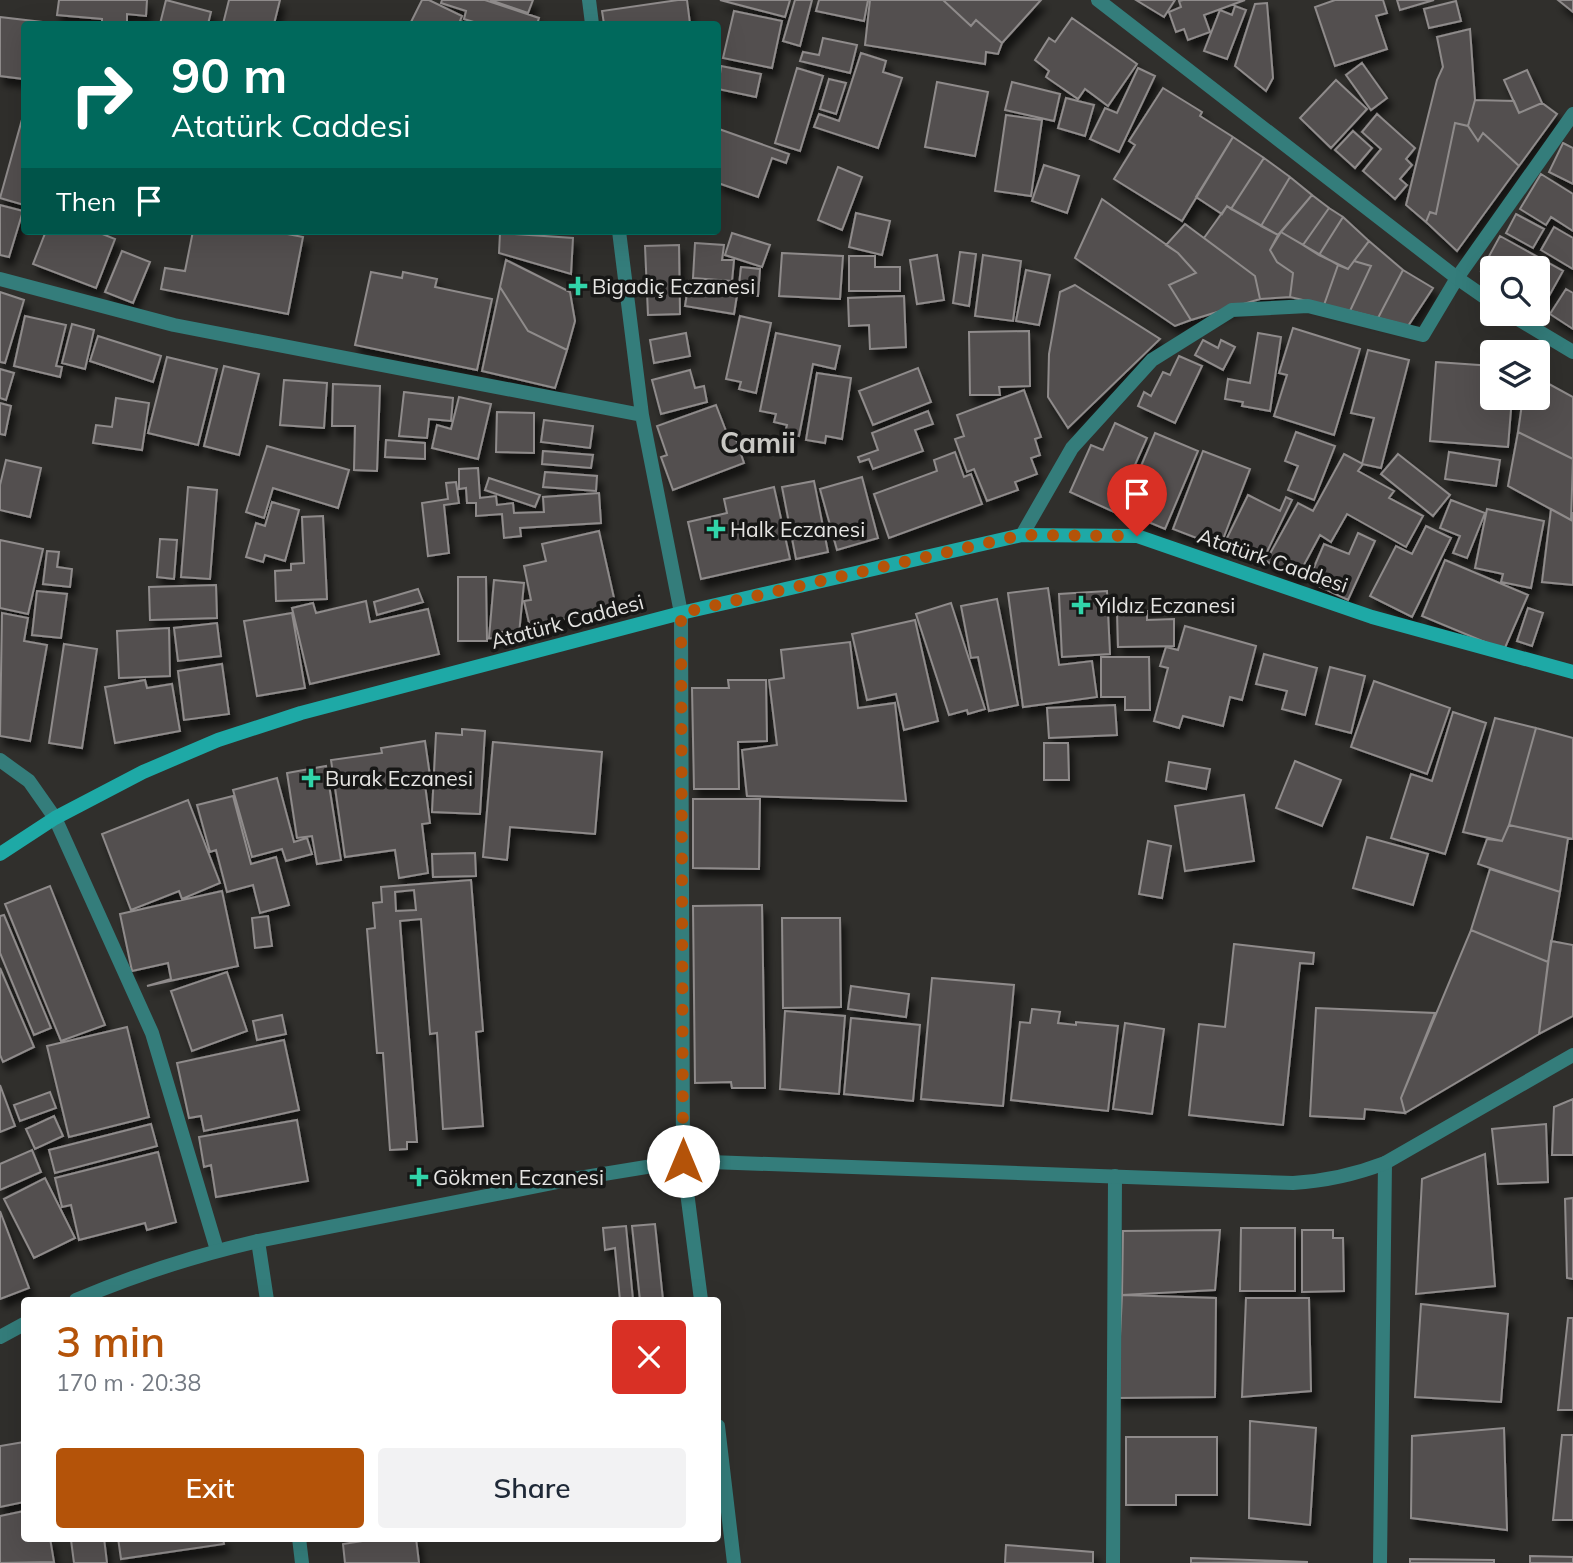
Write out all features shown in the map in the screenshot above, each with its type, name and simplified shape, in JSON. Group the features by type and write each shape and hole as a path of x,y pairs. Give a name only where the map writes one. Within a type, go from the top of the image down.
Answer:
{"main road":[{"name":"Atatürk Caddesi","path":"0,854 55,818 143,772 218,740 302,713 681,613 1022,535 1137,536 1372,617 1573,672"}],"street":[{"path":"589,0 592,21"},
{"path":"1098,0 1480,294"},
{"path":"1022,535 1072,448 1152,360 1232,310 1308,306 1423,335 1457,278 1573,114"},
{"path":"620,235 642,415 681,613 683,1161 701,1297"},
{"path":"0,279 174,326 642,415"},
{"path":"1530,326 1573,352"},
{"path":"0,760 30,781 55,818 152,1033 217,1250"},
{"path":"83,1297 217,1250 573,1179 683,1161 1314,1182 1353,1175 1385,1163 1573,1055"},
{"path":"1380,1563 1385,1163"},
{"path":"1113,1563 1115,1176"},
{"path":"258,1241 267,1297"},
{"path":"0,1337 21,1326"},
{"path":"721,1452 734,1563"},
{"path":"299,1542 302,1563"}],"building":[{"path":"59,0 147,0 146,16 127,14 127,21 102,21 57,15"},
{"path":"166,0 211,12 209,21 161,21"},
{"path":"229,0 280,0 275,21 224,21"},
{"path":"422,0 429,0 462,16 460,21 412,21"},
{"path":"442,0 485,0 539,18 538,21 470,21 464,19 466,11 441,3"},
{"path":"490,0 533,0 528,13"},
{"path":"687,0 690,21 604,21 602,11"},
{"path":"720,0 790,0 785,17"},
{"path":"795,0 812,0 800,46 783,41"},
{"path":"819,0 868,0 864,21 816,11"},
{"path":"870,0 943,0 971,26 976,20 1002,43 998,54 986,52 985,64 865,45"},
{"path":"943,0 1041,0 1002,43 976,20 971,26"},
{"path":"1136,0 1175,0 1164,17"},
{"path":"1245,0 1204,15 1210,32 1188,40 1184,29 1176,32 1169,12 1181,7 1179,1"},
{"path":"1335,0 1383,0 1387,13 1376,16 1387,49 1335,66 1315,7"},
{"path":"1397,0 1434,0 1400,10"},
{"path":"1558,0 1573,0 1573,12"},
{"path":"1456,1 1461,21 1429,28 1424,9"},
{"path":"1267,3 1273,78 1266,91 1235,66 1255,4"},
{"path":"1235,6 1246,10 1227,59 1204,51 1220,10 1232,15"},
{"path":"734,11 782,21 772,68 723,58"},
{"path":"0,17 34,21 21,21 21,79 0,76"},
{"path":"1072,18 1137,64 1108,106 1085,89 1078,99 1046,77 1049,71 1035,60 1049,38 1055,42"},
{"path":"1470,29 1475,100 1468,126 1455,123 1436,214 1430,212 1426,222 1406,205 1437,80 1443,67 1437,37"},
{"path":"823,38 857,45 850,73 800,61 803,52 819,55"},
{"path":"861,53 886,61 883,72 902,78 878,148 814,127 819,114 839,121"},
{"path":"1362,63 1387,98 1371,110 1346,75"},
{"path":"721,66 761,74 756,97 721,90"},
{"path":"797,68 823,76 800,151 775,143"},
{"path":"1138,68 1155,76 1119,152 1090,139 1105,108 1117,113"},
{"path":"1527,70 1542,103 1519,113 1504,80"},
{"path":"829,79 846,83 836,114 820,109"},
{"path":"1336,80 1367,109 1331,148 1300,118"},
{"path":"937,82 988,92 975,156 925,147"},
{"path":"1012,82 1060,94 1054,121 1005,110"},
{"path":"1163,88 1202,112 1200,116 1233,137 1182,221 1114,179 1135,145 1129,141"},
{"path":"1066,98 1094,105 1085,136 1058,128"},
{"path":"1475,100 1514,101 1519,113 1542,103 1557,114 1519,166 1483,133 1478,141 1468,126"},
{"path":"1377,114 1415,148 1406,159 1412,165 1400,179 1407,185 1395,199 1363,171 1381,149 1362,132"},
{"path":"1006,115 1042,120 1031,196 995,191"},
{"path":"21,123 21,204 0,198"},
{"path":"1455,123 1468,126 1478,141 1483,133 1519,166 1457,251 1426,222 1430,212 1436,214"},
{"path":"721,130 789,154 786,163 772,158 758,197 721,184"},
{"path":"1353,131 1372,148 1355,168 1335,150"},
{"path":"1233,137 1264,158 1231,209 1227,206 1222,214 1196,197"},
{"path":"1563,143 1573,148 1573,184 1549,172"},
{"path":"1264,158 1290,177 1261,226 1231,209"},
{"path":"1044,165 1079,176 1067,213 1032,201"},
{"path":"838,167 862,177 842,230 818,220"},
{"path":"1541,174 1573,194 1573,231 1551,217 1546,225 1520,209"},
{"path":"1290,177 1312,195 1278,235 1261,226"},
{"path":"1312,195 1329,208 1303,245 1281,232"},
{"path":"1102,199 1178,253 1196,273 1169,285 1191,320 1175,326 1075,258"},
{"path":"0,205 21,210 21,218 9,257 0,255"},
{"path":"1227,206 1278,235 1270,250 1277,262 1293,273 1290,297 1260,299 1255,276 1204,238"},
{"path":"1329,208 1343,217 1319,255 1303,245"},
{"path":"856,213 890,221 882,255 849,247"},
{"path":"1516,214 1544,229 1533,248 1506,233"},
{"path":"1343,217 1369,241 1348,269 1319,255"},
{"path":"1185,224 1255,276 1260,299 1191,320 1169,285 1196,273 1178,253 1166,245"},
{"path":"1554,227 1573,238 1573,269 1541,250"},
{"path":"1281,232 1338,265 1324,305 1290,297 1293,273 1277,262 1270,250"},
{"path":"732,233 770,245 762,267 725,255"},
{"path":"44,235 105,235 115,239 96,288 33,264"},
{"path":"192,235 303,237 288,314 161,289 165,268 185,271"},
{"path":"500,235 573,238 571,274 499,253"},
{"path":"1500,236 1536,256 1489,256"},
{"path":"1369,241 1403,270 1378,318 1350,311 1371,266 1354,261"},
{"path":"695,243 724,245 722,260 734,260 732,281 693,278"},
{"path":"679,245 680,314 648,315 645,246"},
{"path":"122,251 150,262 133,303 105,292"},
{"path":"960,252 976,254 969,306 953,303"},
{"path":"782,253 843,256 840,299 779,296"},
{"path":"937,255 944,300 917,304 910,260"},
{"path":"983,255 1021,261 1013,321 975,316"},
{"path":"849,256 875,256 875,267 900,267 900,291 849,291"},
{"path":"506,260 570,292 575,321 567,350 528,331 500,287"},
{"path":"1354,261 1371,266 1350,311 1324,305 1338,265 1348,269"},
{"path":"1550,264 1563,271 1550,294"},
{"path":"741,267 760,269 758,296 738,294"},
{"path":"1026,270 1050,275 1039,325 1016,321"},
{"path":"1403,270 1433,288 1408,326 1378,318"},
{"path":"371,272 402,278 403,272 437,279 435,287 492,299 477,370 355,345"},
{"path":"689,281 738,289 734,314 685,306"},
{"path":"1075,285 1160,339 1068,428 1048,397 1049,354 1060,292"},
{"path":"500,287 528,331 567,350 555,388 482,371"},
{"path":"1566,289 1573,293 1573,329 1550,314"},
{"path":"0,292 24,300 5,363 0,362"},
{"path":"904,296 906,347 870,349 869,325 849,326 848,298"},
{"path":"25,316 66,325 56,366 62,367 60,377 14,366"},
{"path":"740,316 771,323 756,393 739,389 741,382 726,379"},
{"path":"72,324 94,330 85,369 62,363"},
{"path":"1293,328 1360,349 1334,435 1274,416 1287,375 1279,373"},
{"path":"1029,331 1030,386 999,387 1000,395 970,395 969,332"},
{"path":"686,333 690,356 654,363 650,340"},
{"path":"776,333 840,346 835,369 813,364 799,436 785,433 787,425 774,422 776,414 760,411"},
{"path":"1258,333 1281,337 1270,411 1242,406 1243,402 1225,399 1228,379 1250,383"},
{"path":"98,336 161,356 153,382 90,361"},
{"path":"1203,340 1218,348 1221,340 1235,347 1223,370 1195,355"},
{"path":"1368,350 1409,360 1381,468 1362,464 1374,418 1351,413"},
{"path":"1179,356 1202,366 1175,423 1138,406 1144,392 1151,396 1163,372 1170,375"},
{"path":"167,357 217,369 198,445 148,433"},
{"path":"1436,362 1480,365 1480,410 1511,410 1508,447 1430,441"},
{"path":"224,366 259,374 239,455 204,446"},
{"path":"918,368 931,402 873,425 859,391"},
{"path":"0,369 14,373 6,400 0,398"},
{"path":"690,370 695,388 704,386 707,402 661,414 652,380"},
{"path":"817,373 851,378 842,439 826,436 825,443 806,440"},
{"path":"284,380 327,383 324,428 280,425"},
{"path":"333,384 380,386 377,471 354,470 355,426 332,426"},
{"path":"1550,385 1573,397 1573,459 1518,432 1521,410 1550,410"},
{"path":"1024,390 1041,437 1035,439 1040,455 1031,458 1037,474 1015,482 1018,490 987,501 974,469 967,472 955,439 964,436 957,415"},
{"path":"404,392 453,398 451,421 429,419 427,438 399,436"},
{"path":"459,397 491,404 478,459 432,448 437,425 451,429"},
{"path":"116,398 149,403 142,450 93,443 96,425 112,427"},
{"path":"0,403 11,406 5,435 0,434"},
{"path":"716,405 728,436 734,434 744,463 673,490 661,457 667,455 657,426"},
{"path":"928,411 933,424 915,430 923,451 873,469 869,459 860,462 858,457 878,450 872,433"},
{"path":"497,412 534,413 534,453 496,452"},
{"path":"544,420 593,426 590,448 541,442"},
{"path":"1115,423 1147,438 1114,512 1070,492 1091,445 1103,450"},
{"path":"1296,432 1335,446 1314,500 1288,490 1298,466 1285,461"},
{"path":"1518,432 1573,459 1571,520 1508,486"},
{"path":"1155,433 1198,451 1165,529 1122,511"},
{"path":"386,440 425,443 425,459 385,457"},
{"path":"267,446 349,470 338,508 273,488 264,518 246,512"},
{"path":"543,451 593,455 591,468 542,464"},
{"path":"1203,451 1250,469 1220,547 1173,529"},
{"path":"955,452 964,477 971,474 982,504 889,538 874,494 937,471 934,460"},
{"path":"1449,452 1500,460 1496,486 1445,479"},
{"path":"1344,454 1363,464 1358,471 1394,491 1389,498 1423,516 1406,547 1347,514 1331,542 1320,535 1297,578 1266,561 1298,503 1313,511"},
{"path":"1398,454 1450,495 1433,516 1381,474"},
{"path":"6,460 41,468 30,517 0,510 0,485"},
{"path":"478,468 480,498 496,496 497,505 513,503 514,513 544,512 543,497 599,493 601,523 520,528 521,536 504,538 502,514 476,516 476,503 467,503 466,488 459,489 459,469"},
{"path":"545,472 597,476 596,491 543,487"},
{"path":"862,477 878,538 837,550 820,489"},
{"path":"489,478 540,495 535,507 485,490"},
{"path":"814,481 828,552 796,559 782,487"},
{"path":"456,482 459,503 444,505 449,553 428,556 422,503 448,499 446,483"},
{"path":"188,487 217,490 210,579 181,577"},
{"path":"774,487 790,559 701,579 688,522 727,513 724,499"},
{"path":"1248,495 1280,511 1286,497 1292,500 1264,558 1226,540"},
{"path":"1451,500 1485,513 1467,558 1453,553 1460,536 1440,528"},
{"path":"272,502 299,510 285,561 265,555 263,562 246,557 256,523 265,526"},
{"path":"1487,509 1544,521 1531,588 1501,582 1503,574 1475,568"},
{"path":"1551,509 1571,520 1573,512 1573,585 1542,582"},
{"path":"323,516 327,599 276,601 275,571 291,570 291,564 304,563 302,517"},
{"path":"1426,526 1451,538 1412,617 1370,596 1396,546 1412,554"},
{"path":"599,531 616,607 530,627 524,601 531,600 524,566 546,561 542,544"},
{"path":"1358,533 1375,541 1348,600 1308,581 1324,544 1349,554"},
{"path":"160,539 177,540 174,579 157,577"},
{"path":"0,540 43,549 28,614 0,608"},
{"path":"47,551 59,552 57,567 72,569 70,587 43,584"},
{"path":"1445,560 1528,595 1504,650 1422,616"},
{"path":"458,577 486,577 487,641 458,641"},
{"path":"494,580 524,583 519,634 502,632 501,639 489,638"},
{"path":"216,585 217,618 150,620 149,587"},
{"path":"1048,588 1059,665 1092,661 1097,697 1023,707 1008,593"},
{"path":"418,589 423,602 377,615 374,602"},
{"path":"37,591 67,594 61,638 32,635"},
{"path":"1107,591 1110,654 1062,657 1059,594"},
{"path":"997,599 1018,705 989,711 978,657 971,658 961,606"},
{"path":"366,601 370,622 428,609 439,654 310,684 292,608 313,603 316,613"},
{"path":"951,603 985,709 968,714 967,710 949,715 916,614"},
{"path":"1528,608 1543,613 1532,646 1517,641"},
{"path":"1147,611 1147,620 1174,619 1174,646 1118,647 1117,612"},
{"path":"2,613 28,618 24,641 47,645 30,741 0,736"},
{"path":"292,613 305,688 257,696 244,621"},
{"path":"915,620 938,721 904,730 896,694 867,700 852,634"},
{"path":"217,623 221,656 178,661 174,628"},
{"path":"1185,626 1256,646 1242,700 1230,697 1223,726 1183,716 1179,728 1154,721 1168,668 1160,666 1166,647 1178,650"},
{"path":"169,628 170,676 119,678 117,631"},
{"path":"850,642 858,708 895,703 906,801 747,796 742,750 777,745 769,680 784,678 781,650"},
{"path":"64,644 97,649 82,748 49,743"},
{"path":"1264,654 1317,668 1305,715 1282,709 1287,691 1256,684"},
{"path":"1101,657 1149,657 1150,710 1125,710 1125,697 1101,697"},
{"path":"222,664 229,714 184,720 178,671"},
{"path":"1330,667 1365,676 1351,733 1316,724"},
{"path":"145,680 147,688 172,684 180,731 115,743 105,687"},
{"path":"728,680 766,680 767,741 738,742 739,789 694,789 692,688 729,688"},
{"path":"1374,681 1450,708 1427,774 1351,747"},
{"path":"1115,705 1117,735 1049,738 1047,708"},
{"path":"1453,712 1486,723 1445,854 1391,838 1411,774 1432,781"},
{"path":"1495,718 1536,728 1502,841 1463,832"},
{"path":"1536,728 1573,738 1573,839 1509,825"},
{"path":"462,729 485,731 480,814 432,812 436,733 462,735"},
{"path":"425,741 430,776 424,777 430,823 422,824 428,873 399,878 395,850 345,857 331,760 382,753 381,748"},
{"path":"493,742 602,752 595,834 510,827 507,860 483,857"},
{"path":"1044,743 1068,743 1069,780 1044,780"},
{"path":"1295,761 1341,780 1322,826 1276,808"},
{"path":"1169,762 1210,769 1206,789 1166,781"},
{"path":"326,766 341,860 317,864 312,836 297,838 287,773"},
{"path":"277,778 294,842 307,838 312,854 286,861 282,849 252,857 233,790"},
{"path":"1244,795 1254,861 1185,871 1175,806"},
{"path":"233,796 251,864 276,857 289,905 260,913 253,885 227,892 216,850 210,852 197,805"},
{"path":"693,799 760,799 759,869 693,868"},
{"path":"188,800 220,883 182,899 179,891 131,910 102,834"},
{"path":"1509,825 1568,838 1560,892 1478,864 1487,839 1502,841"},
{"path":"1367,837 1428,854 1413,905 1353,888"},
{"path":"1148,841 1171,846 1162,898 1139,894"},
{"path":"475,853 476,876 433,877 432,854"},
{"path":"1490,869 1560,892 1548,962 1471,930"},
{"path":"471,880 483,1031 476,1032 483,1126 443,1129 437,1033 430,1034 421,919 400,921 417,1142 407,1142 407,1149 390,1150 383,1053 377,1053 367,929 375,928 373,903 382,902 381,887","holes":["414,890 416,910 396,911 395,892"]},
{"path":"50,886 105,1025 61,1041 5,904"},
{"path":"222,891 238,966 147,986 171,979 168,963 132,971 120,914"},
{"path":"762,905 765,1088 732,1088 731,1082 695,1083 693,906"},
{"path":"4,915 51,1028 34,1035 0,953 0,916"},
{"path":"268,916 272,946 255,948 252,918"},
{"path":"782,918 840,918 841,1007 783,1008"},
{"path":"1471,930 1548,962 1539,1034 1405,1113 1401,1098"},
{"path":"1551,941 1573,945 1573,1016 1539,1034"},
{"path":"1234,944 1314,953 1313,964 1300,963 1283,1125 1189,1115 1199,1024 1225,1027"},
{"path":"0,968 34,1047 3,1062 0,1055"},
{"path":"227,972 247,1031 192,1051 171,991"},
{"path":"932,978 1014,985 1003,1106 921,1099"},
{"path":"851,986 909,994 906,1017 848,1009"},
{"path":"1316,1008 1435,1013 1401,1098 1405,1113 1365,1109 1364,1119 1310,1116"},
{"path":"1032,1009 1060,1012 1058,1023 1118,1026 1108,1111 1011,1100 1020,1022 1030,1023"},
{"path":"785,1011 845,1016 839,1094 780,1089"},
{"path":"282,1015 286,1034 257,1040 253,1021"},
{"path":"851,1018 920,1025 913,1101 844,1094"},
{"path":"1125,1023 1164,1029 1152,1114 1113,1109"},
{"path":"127,1027 149,1117 69,1137 47,1046"},
{"path":"284,1040 299,1110 204,1131 201,1116 189,1118 177,1063"},
{"path":"0,1085 15,1126 0,1132"},
{"path":"50,1092 56,1108 20,1121 14,1105"},
{"path":"1573,1099 1573,1155 1552,1155 1554,1107"},
{"path":"54,1116 63,1136 35,1149 26,1129"},
{"path":"297,1120 308,1181 216,1197 211,1165 204,1167 199,1137"},
{"path":"151,1124 157,1146 55,1173 49,1150"},
{"path":"1546,1124 1548,1182 1498,1184 1492,1129"},
{"path":"32,1150 41,1172 0,1190 0,1164"},
{"path":"158,1152 176,1222 147,1230 145,1223 79,1240 71,1205 62,1207 55,1178"},
{"path":"1485,1154 1495,1286 1416,1294 1422,1179"},
{"path":"45,1178 75,1238 34,1258 4,1199"},
{"path":"1573,1198 1573,1279 1567,1278 1565,1199"},
{"path":"0,1211 29,1288 0,1299"},
{"path":"655,1224 663,1297 640,1297 632,1226"},
{"path":"626,1226 633,1297 620,1297 615,1248 605,1250 603,1228"},
{"path":"1241,1228 1295,1228 1295,1291 1240,1291"},
{"path":"1220,1230 1215,1290 1122,1295 1123,1231"},
{"path":"1302,1230 1333,1230 1333,1238 1343,1238 1344,1291 1302,1292"},
{"path":"1122,1295 1216,1298 1215,1397 1117,1398"},
{"path":"1246,1298 1309,1298 1311,1391 1242,1397"},
{"path":"1421,1304 1508,1314 1501,1402 1415,1397"},
{"path":"1568,1318 1573,1318 1573,1410 1558,1410"},
{"path":"1250,1421 1316,1428 1310,1525 1249,1518"},
{"path":"1504,1428 1507,1530 1411,1518 1412,1436"},
{"path":"1562,1435 1573,1435 1573,1520 1553,1520"},
{"path":"1126,1437 1217,1437 1217,1495 1176,1495 1176,1505 1126,1505"},
{"path":"21,1442 21,1503 0,1507 0,1446"},
{"path":"21,1512 21,1542 51,1542 54,1562 0,1563 0,1516"},
{"path":"71,1542 104,1542 107,1563 74,1563"},
{"path":"119,1542 224,1544 121,1559"},
{"path":"416,1542 419,1563 345,1563 343,1544"},
{"path":"1006,1545 1093,1552 1093,1563 1005,1563"},
{"path":"1530,1556 1573,1557 1573,1563 1530,1563"},
{"path":"1191,1558 1308,1562 1191,1563"},
{"path":"1410,1559 1494,1560 1494,1563 1410,1563"}],"place":[{"name":"Bigadiç Eczanesi","path":"578,286"},
{"name":"Halk Eczanesi","path":"716,529"},
{"name":"Yıldız Eczanesi","path":"1081,605"},
{"name":"Burak Eczanesi","path":"311,778"},
{"name":"Gökmen Eczanesi","path":"419,1177"}],"district":[{"name":"Camii","path":"758,442"}],"route":[{"path":"683,1161 681,613 1022,535 1137,536"}]}
